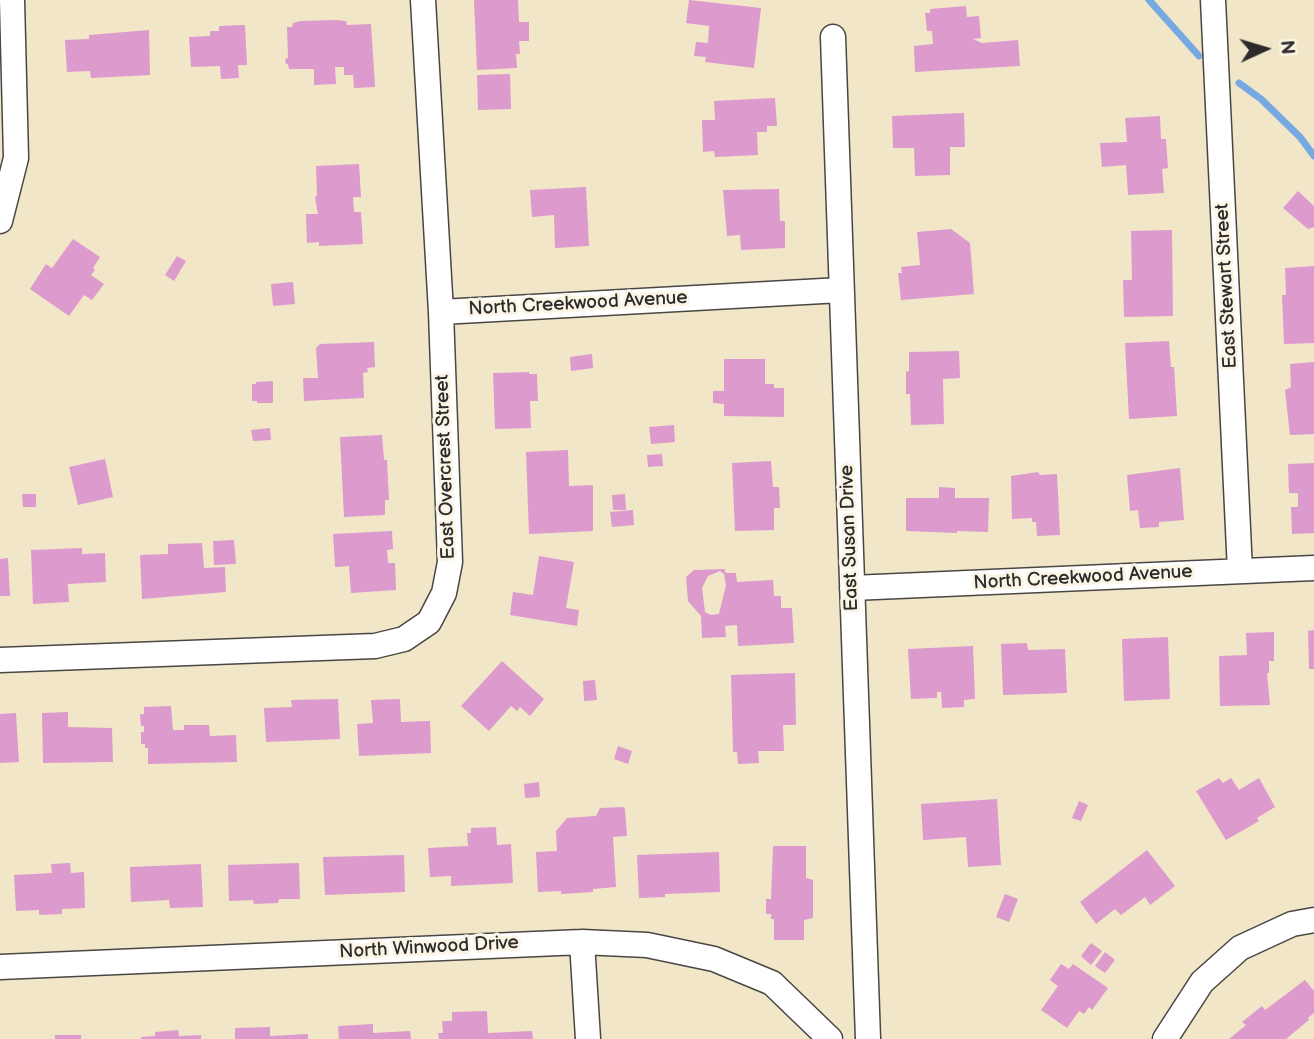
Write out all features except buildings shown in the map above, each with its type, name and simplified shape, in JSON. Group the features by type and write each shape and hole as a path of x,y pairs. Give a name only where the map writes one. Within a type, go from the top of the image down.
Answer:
{"street":[{"path":"0,221 16,158 12,0"},
{"name":"East Overcrest Street","path":"0,660 375,646 404,639 429,622 444,593 450,562 441,312 423,0"},
{"name":"East Stewart Street","path":"1213,0 1240,571"},
{"name":"East Susan Drive","path":"833,37 868,1039"},
{"name":"North Creekwood Avenue","path":"441,312 841,290"},
{"name":"North Creekwood Avenue","path":"852,588 1314,568"},
{"path":"1165,1039 1202,982 1240,948 1292,924 1314,920"},
{"path":"582,942 588,1039"},
{"name":"North Winwood Drive","path":"0,967 582,942 647,945 714,959 772,983 830,1039"}],"waterway":[{"path":"1149,0 1199,56"},
{"path":"1239,83 1261,99 1300,137 1314,156"}]}
